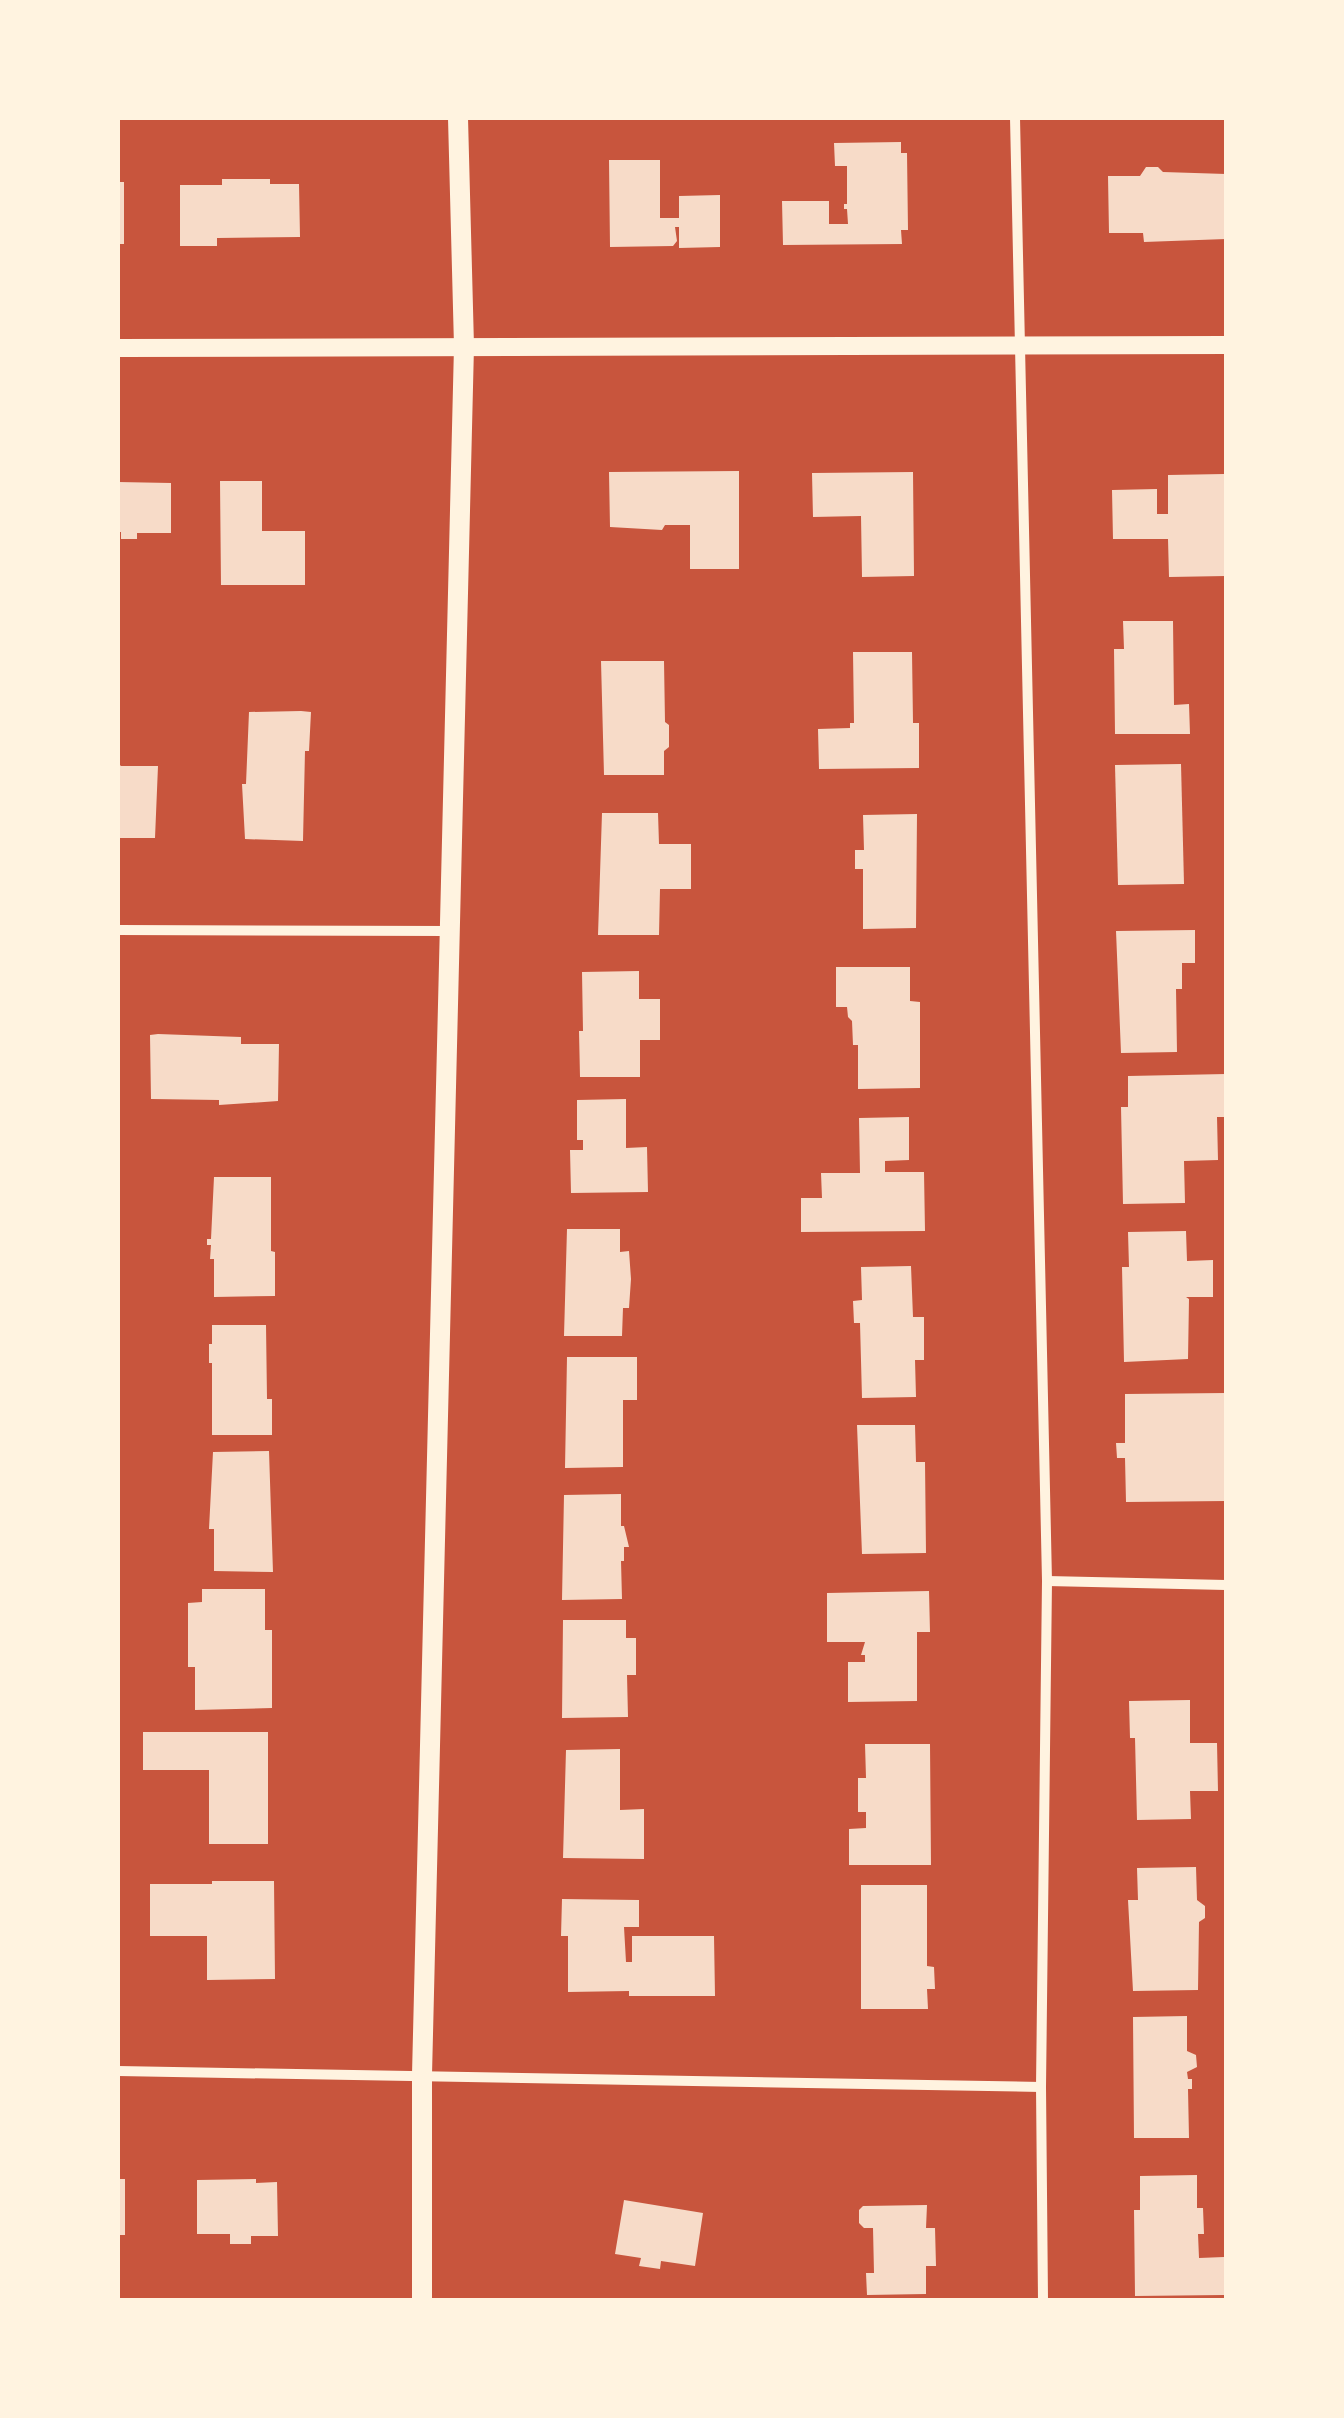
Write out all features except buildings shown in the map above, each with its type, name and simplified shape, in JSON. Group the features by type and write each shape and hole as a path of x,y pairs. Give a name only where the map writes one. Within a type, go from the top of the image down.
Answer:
{"main road":[{"path":"422,2300 422,2075 464,346 458,118"}],"street":[{"path":"1015,118 1047,1580 1041,2087 1043,2300"},
{"path":"118,348 1226,345"},
{"path":"118,930 452,931"},
{"path":"1047,1580 1226,1585"},
{"path":"118,2071 1041,2087"}]}
